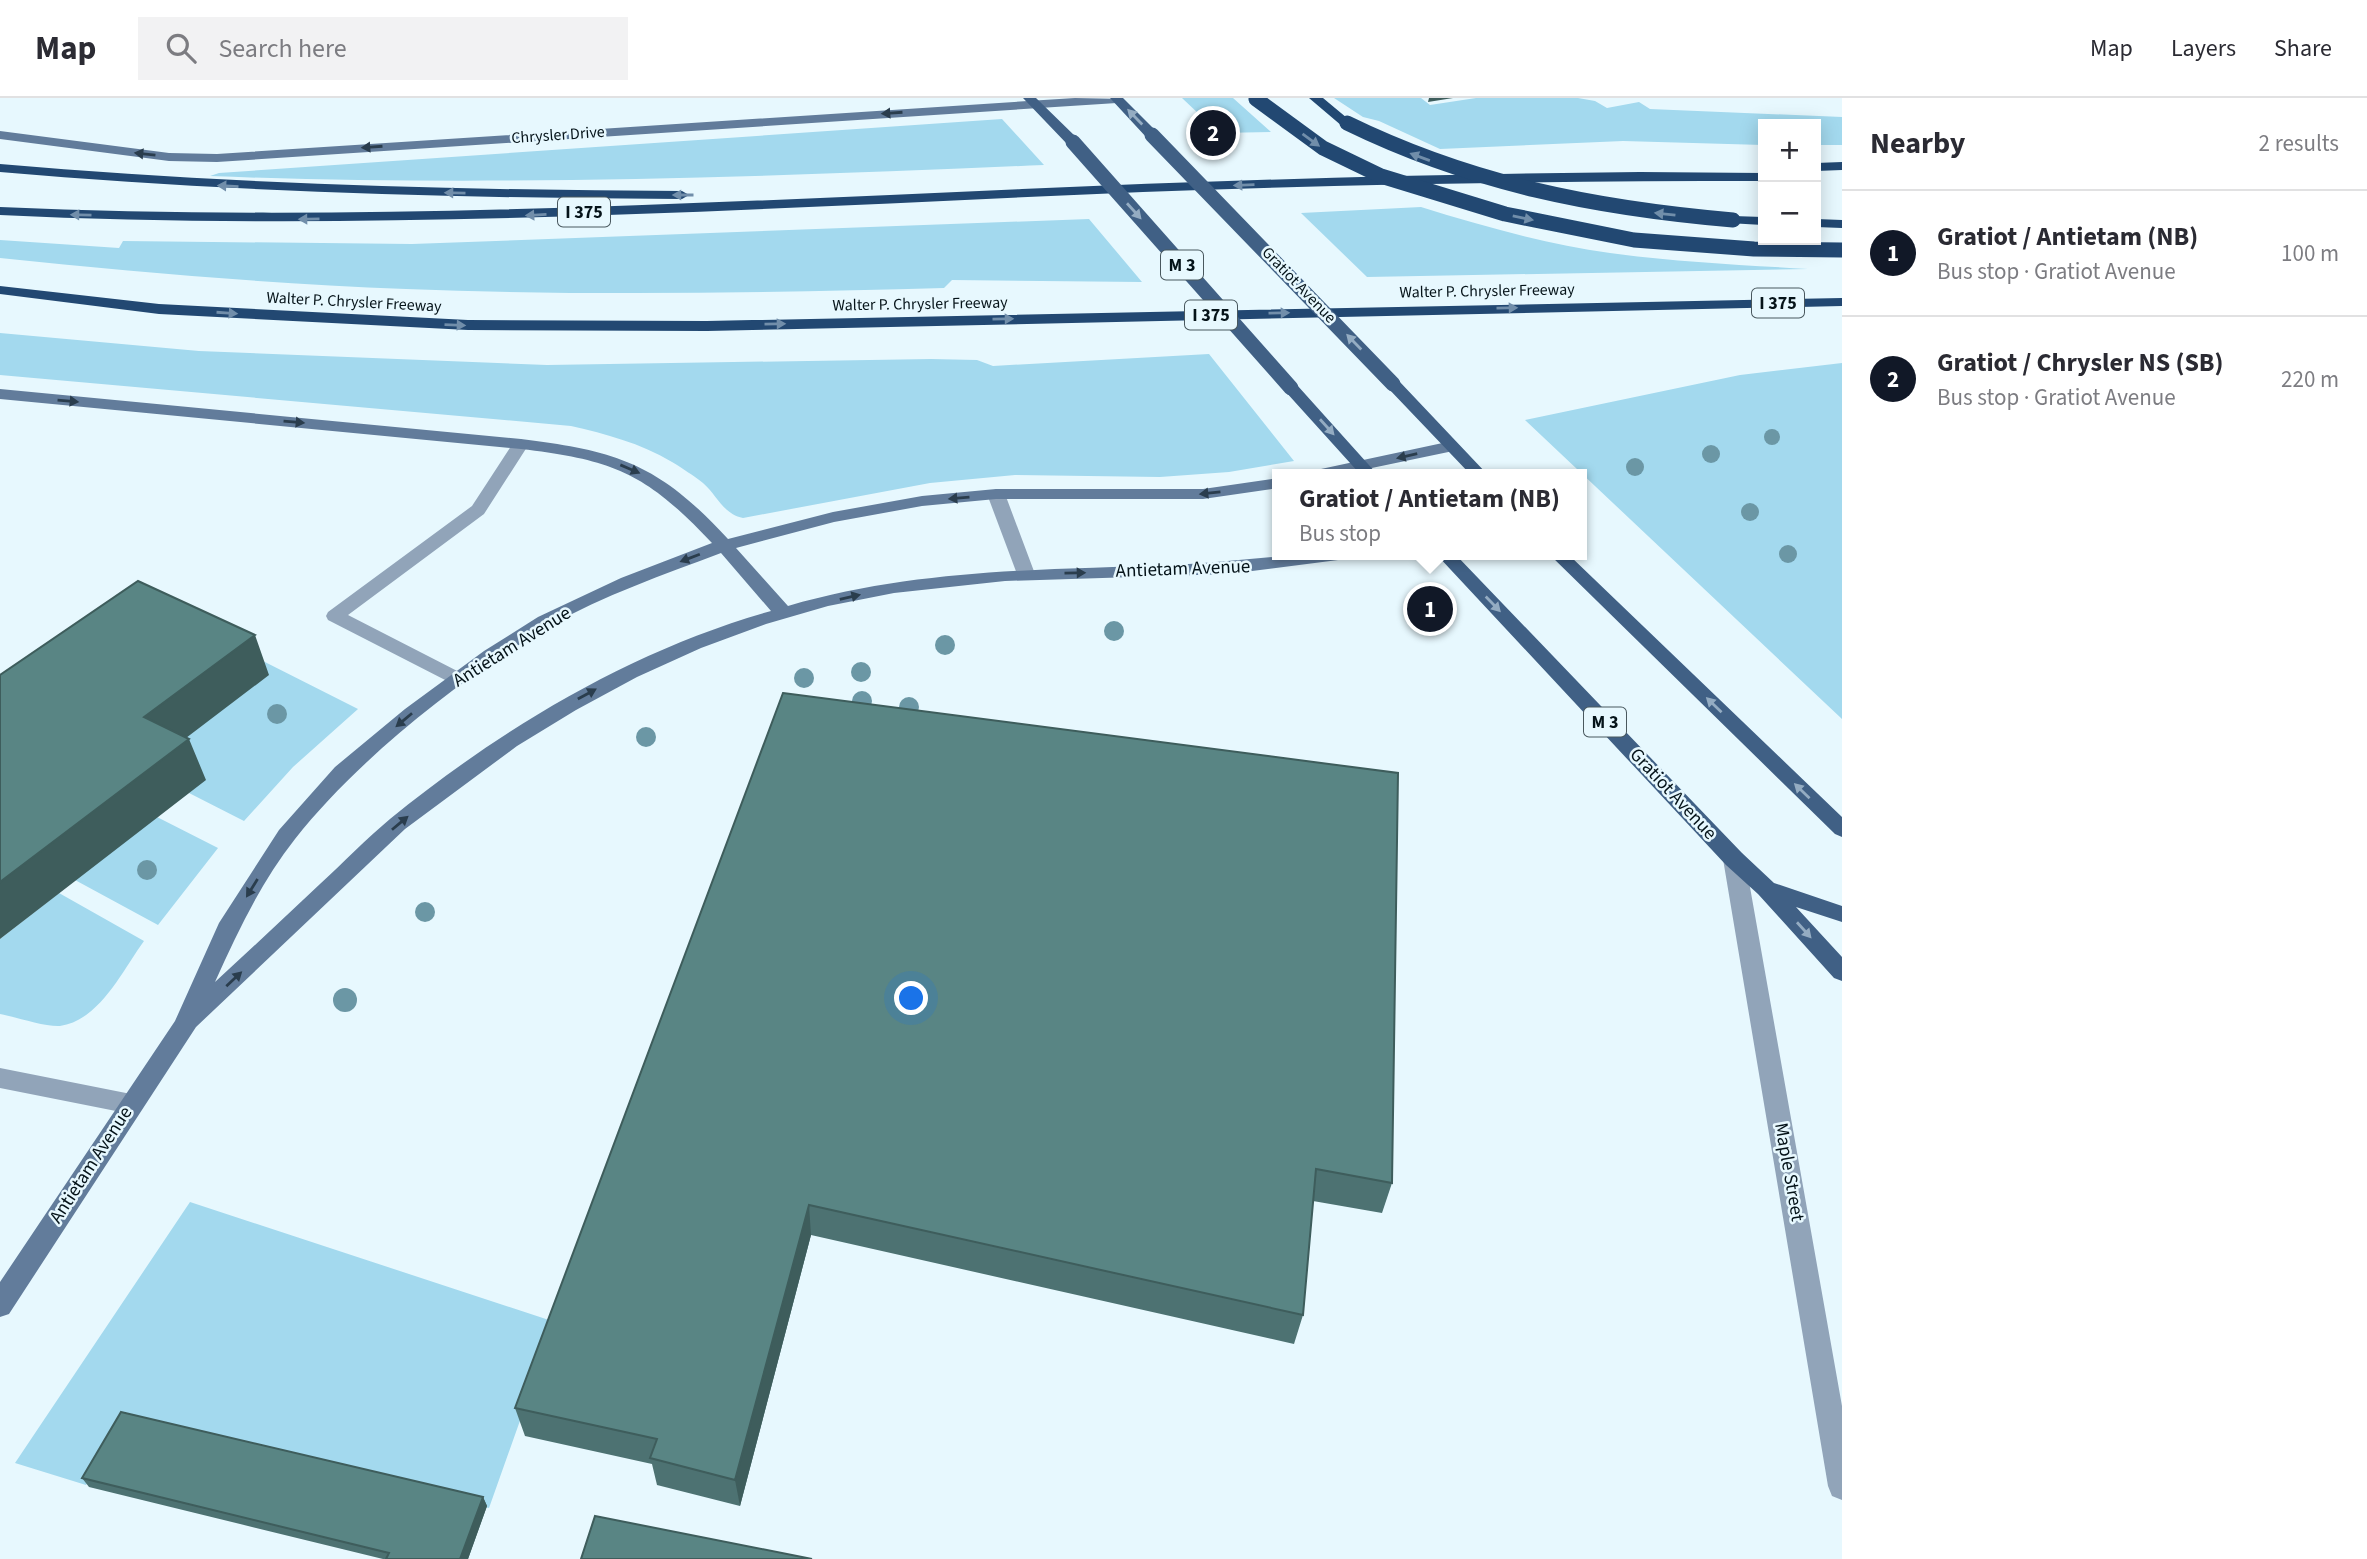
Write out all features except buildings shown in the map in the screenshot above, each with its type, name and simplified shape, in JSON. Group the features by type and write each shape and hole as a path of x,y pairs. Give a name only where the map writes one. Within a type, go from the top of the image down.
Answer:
{"highway":[{"path":"1315,98 1347,123 1390,146 1450,168 1594,204 1662,215 1758,221"},
{"path":"1255,99 1323,148 1381,176 1451,200 1505,214 1634,240 1754,249 1842,250"},
{"path":"1821,167 1842,166"},
{"path":"0,168 126,180 309,191 653,195 1167,187"},
{"path":"1633,176 1758,170"},
{"name":"I 375","path":"0,211 250,219 476,217 1167,187 1633,176 1758,177"},
{"path":"1821,179 1842,179"},
{"path":"1821,223 1842,223"},
{"name":"Walter P. Chrysler Freeway","path":"0,290 159,309 468,325 707,326 1842,302"},
{"path":"0,301 159,309"}],"main road":[{"name":"Gratiot Avenue","path":"1117,99 1474,469"},
{"name":"M 3","path":"1032,101 1073,142 1365,469"},
{"name":"Gratiot Avenue","path":"1451,560 1734,859 1766,888 1842,972"},
{"path":"1564,560 1842,829"},
{"path":"1766,888 1842,914"}],"street":[{"name":"Chrysler Drive","path":"0,135 169,157 217,158 1032,101 1117,99"},
{"path":"0,394 521,444 586,454 644,475 675,498 783,612"},
{"path":"458,679 335,616 478,510 521,444"},
{"path":"1370,469 1452,446"},
{"name":"Antietam Avenue","path":"0,1306 185,1025 230,923 286,835 342,772 458,679 545,621 626,582 722,546 833,517 922,501 996,494 1203,494 1272,484"},
{"path":"996,494 1026,574"},
{"name":"Antietam Avenue","path":"185,1025 396,826 466,770 548,716 629,672 783,612 893,587 1026,574 1228,569 1311,560"},
{"name":"Maple Street","path":"1734,859 1842,1486"},
{"path":"0,1078 131,1104"}],"shaded area":[{"path":"1182,98 1233,98 1271,132 1219,133"},
{"path":"1334,98 1421,98 1430,105 1476,98 1578,98 1595,101 1607,108 1639,102 1650,109 1842,117 1842,145 1821,145 1821,119 1758,119 1758,145 1623,141 1440,149 1379,121 1363,117"},
{"path":"1002,119 1044,165 731,177 523,181 210,176 219,173"},
{"path":"1421,207 1514,234 1586,249 1684,261 1808,269 1367,277 1301,213"},
{"path":"1089,219 1142,282 952,280 944,288 742,292 473,291 253,281 0,258 0,240 119,248 123,241 412,244"},
{"path":"0,333 199,351 547,365 931,359 977,360 993,366 1209,354 1294,461 1229,472 1160,477 1015,475 930,483 743,518 730,513 703,483 660,455 635,444 584,429 0,375"},
{"path":"1842,363 1842,719 1587,478 1587,469 1577,469 1525,420 1740,375"},
{"path":"247,653 358,709 293,767 244,821 189,793 205,779 161,757"},
{"path":"157,817 218,848 158,925 75,880"},
{"path":"59,893 144,941 109,992 87,1014 74,1022 54,1026 0,1014 0,939"},
{"path":"190,1202 555,1322 489,1508 127,1418 86,1485 15,1463"}],"place":[{"name":"Gratiot / Chrysler NS (SB)","path":"1213,133"},
{"name":"Gratiot / Antietam (NB)","path":"1430,609"}]}
